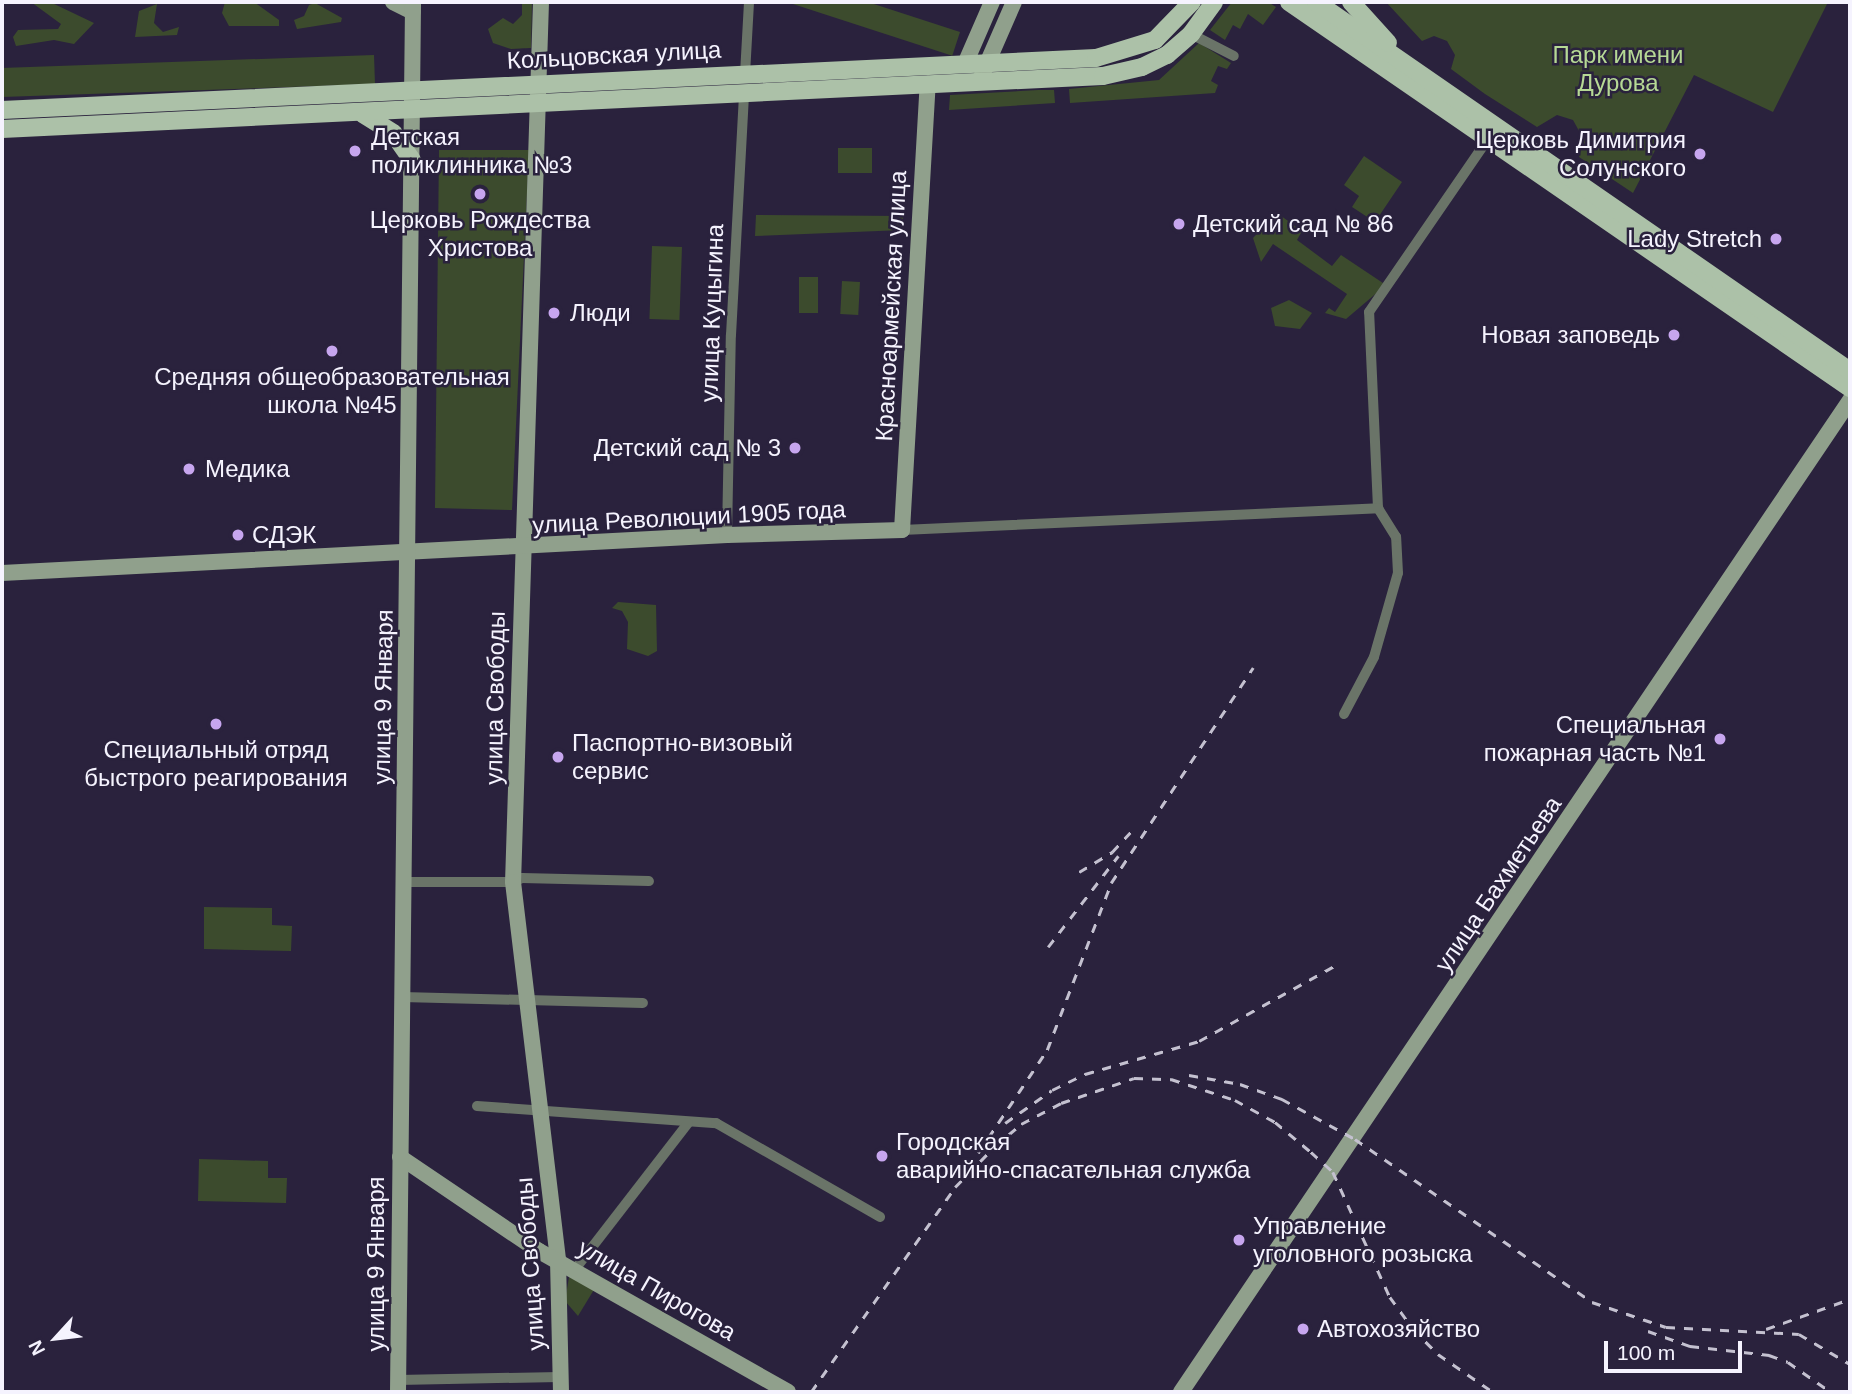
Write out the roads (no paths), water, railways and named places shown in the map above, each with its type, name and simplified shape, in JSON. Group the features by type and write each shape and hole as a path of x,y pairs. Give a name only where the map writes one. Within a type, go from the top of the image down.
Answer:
{"main road":[{"path":"1186,38 1214,2"},
{"path":"1289,2 1850,388"},
{"path":"1316,2 1850,371"},
{"path":"1351,2 1409,66"},
{"name":"Кольцовская улица","path":"2,129 353,113 411,109 536,92 745,74 986,63 1121,53 1155,40 1189,6"},
{"name":"Кольцовская улица","path":"2,110 412,91 744,92 1102,76 1156,61 1186,38"},
{"path":"31,108 36,118 32,128"},
{"path":"353,113 368,114 382,124 412,160"}],"street":[{"path":"393,2 413,7"},
{"name":"улица Свободы","path":"541,2 521,547 513,882 558,1260 560,1385"},
{"path":"745,74 750,2"},
{"path":"965,64 992,2"},
{"path":"978,82 1014,2"},
{"name":"улица 9 Января","path":"398,1386 413,7"},
{"path":"1186,38 1234,56"},
{"name":"Красноармейская улица","path":"902,530 928,84"},
{"name":"улица Куцыгина","path":"727,535 731,323 744,92"},
{"path":"1344,714 1374,657 1398,573 1396,537 1378,509 1369,312 1488,139"},
{"name":"улица Бахметьева","path":"1181,1392 1850,400"},
{"name":"улица Революции 1905 года","path":"2,573 727,535 1378,509"},
{"path":"403,882 513,882 522,878 649,881"},
{"path":"402,997 643,1003"},
{"path":"477,1106 540,1108 688,1123 716,1123 880,1217"},
{"path":"576,1268 688,1123"},
{"name":"улица Пирогова","path":"400,1157 558,1260 788,1392"},
{"path":"398,1386 560,1385"}],"railway":[{"path":"978,1153 1047,1050 1111,883 1253,668"},
{"path":"1079,872 1112,852 1136,826"},
{"path":"1048,947 1118,856"},
{"path":"1005,1123 1052,1090 1085,1074 1199,1041 1340,963"},
{"path":"1189,1075 1240,1084 1282,1099 1355,1139 1592,1302 1666,1327 1799,1334 1850,1364"},
{"path":"811,1392 955,1187 995,1146 1021,1124 1061,1103 1134,1078 1171,1079 1235,1100 1275,1122 1311,1152 1333,1172 1390,1297 1413,1329 1438,1354 1493,1392"},
{"path":"1766,1329 1850,1299"},
{"path":"1648,1331 1690,1346 1769,1355 1788,1362 1831,1392"}],"place":[{"name":"Детская поликлинника №3","path":"355,151"},
{"name":"Церковь Димитрия Солунского","path":"1700,154"},
{"name":"Церковь Рождества Христова","path":"480,194"},
{"name":"Детский сад № 86","path":"1179,224"},
{"name":"Lady Stretch","path":"1776,239"},
{"name":"Люди","path":"554,313"},
{"name":"Новая заповедь","path":"1674,335"},
{"name":"Средняя общеобразовательная школа №45","path":"332,351"},
{"name":"Детский сад № 3","path":"795,448"},
{"name":"Медика","path":"189,469"},
{"name":"СДЭК","path":"238,535"},
{"name":"Специальный отряд быстрого реагирования","path":"216,724"},
{"name":"Специальная пожарная часть №1","path":"1720,739"},
{"name":"Паспортно-визовый сервис","path":"558,757"},
{"name":"Городская аварийно-спасательная служба","path":"882,1156"},
{"name":"Управление уголовного розыска","path":"1239,1240"},
{"name":"Автохозяйство","path":"1303,1329"}],"park label":[{"name":"Парк имени Дурова","path":"1618,69"}]}
